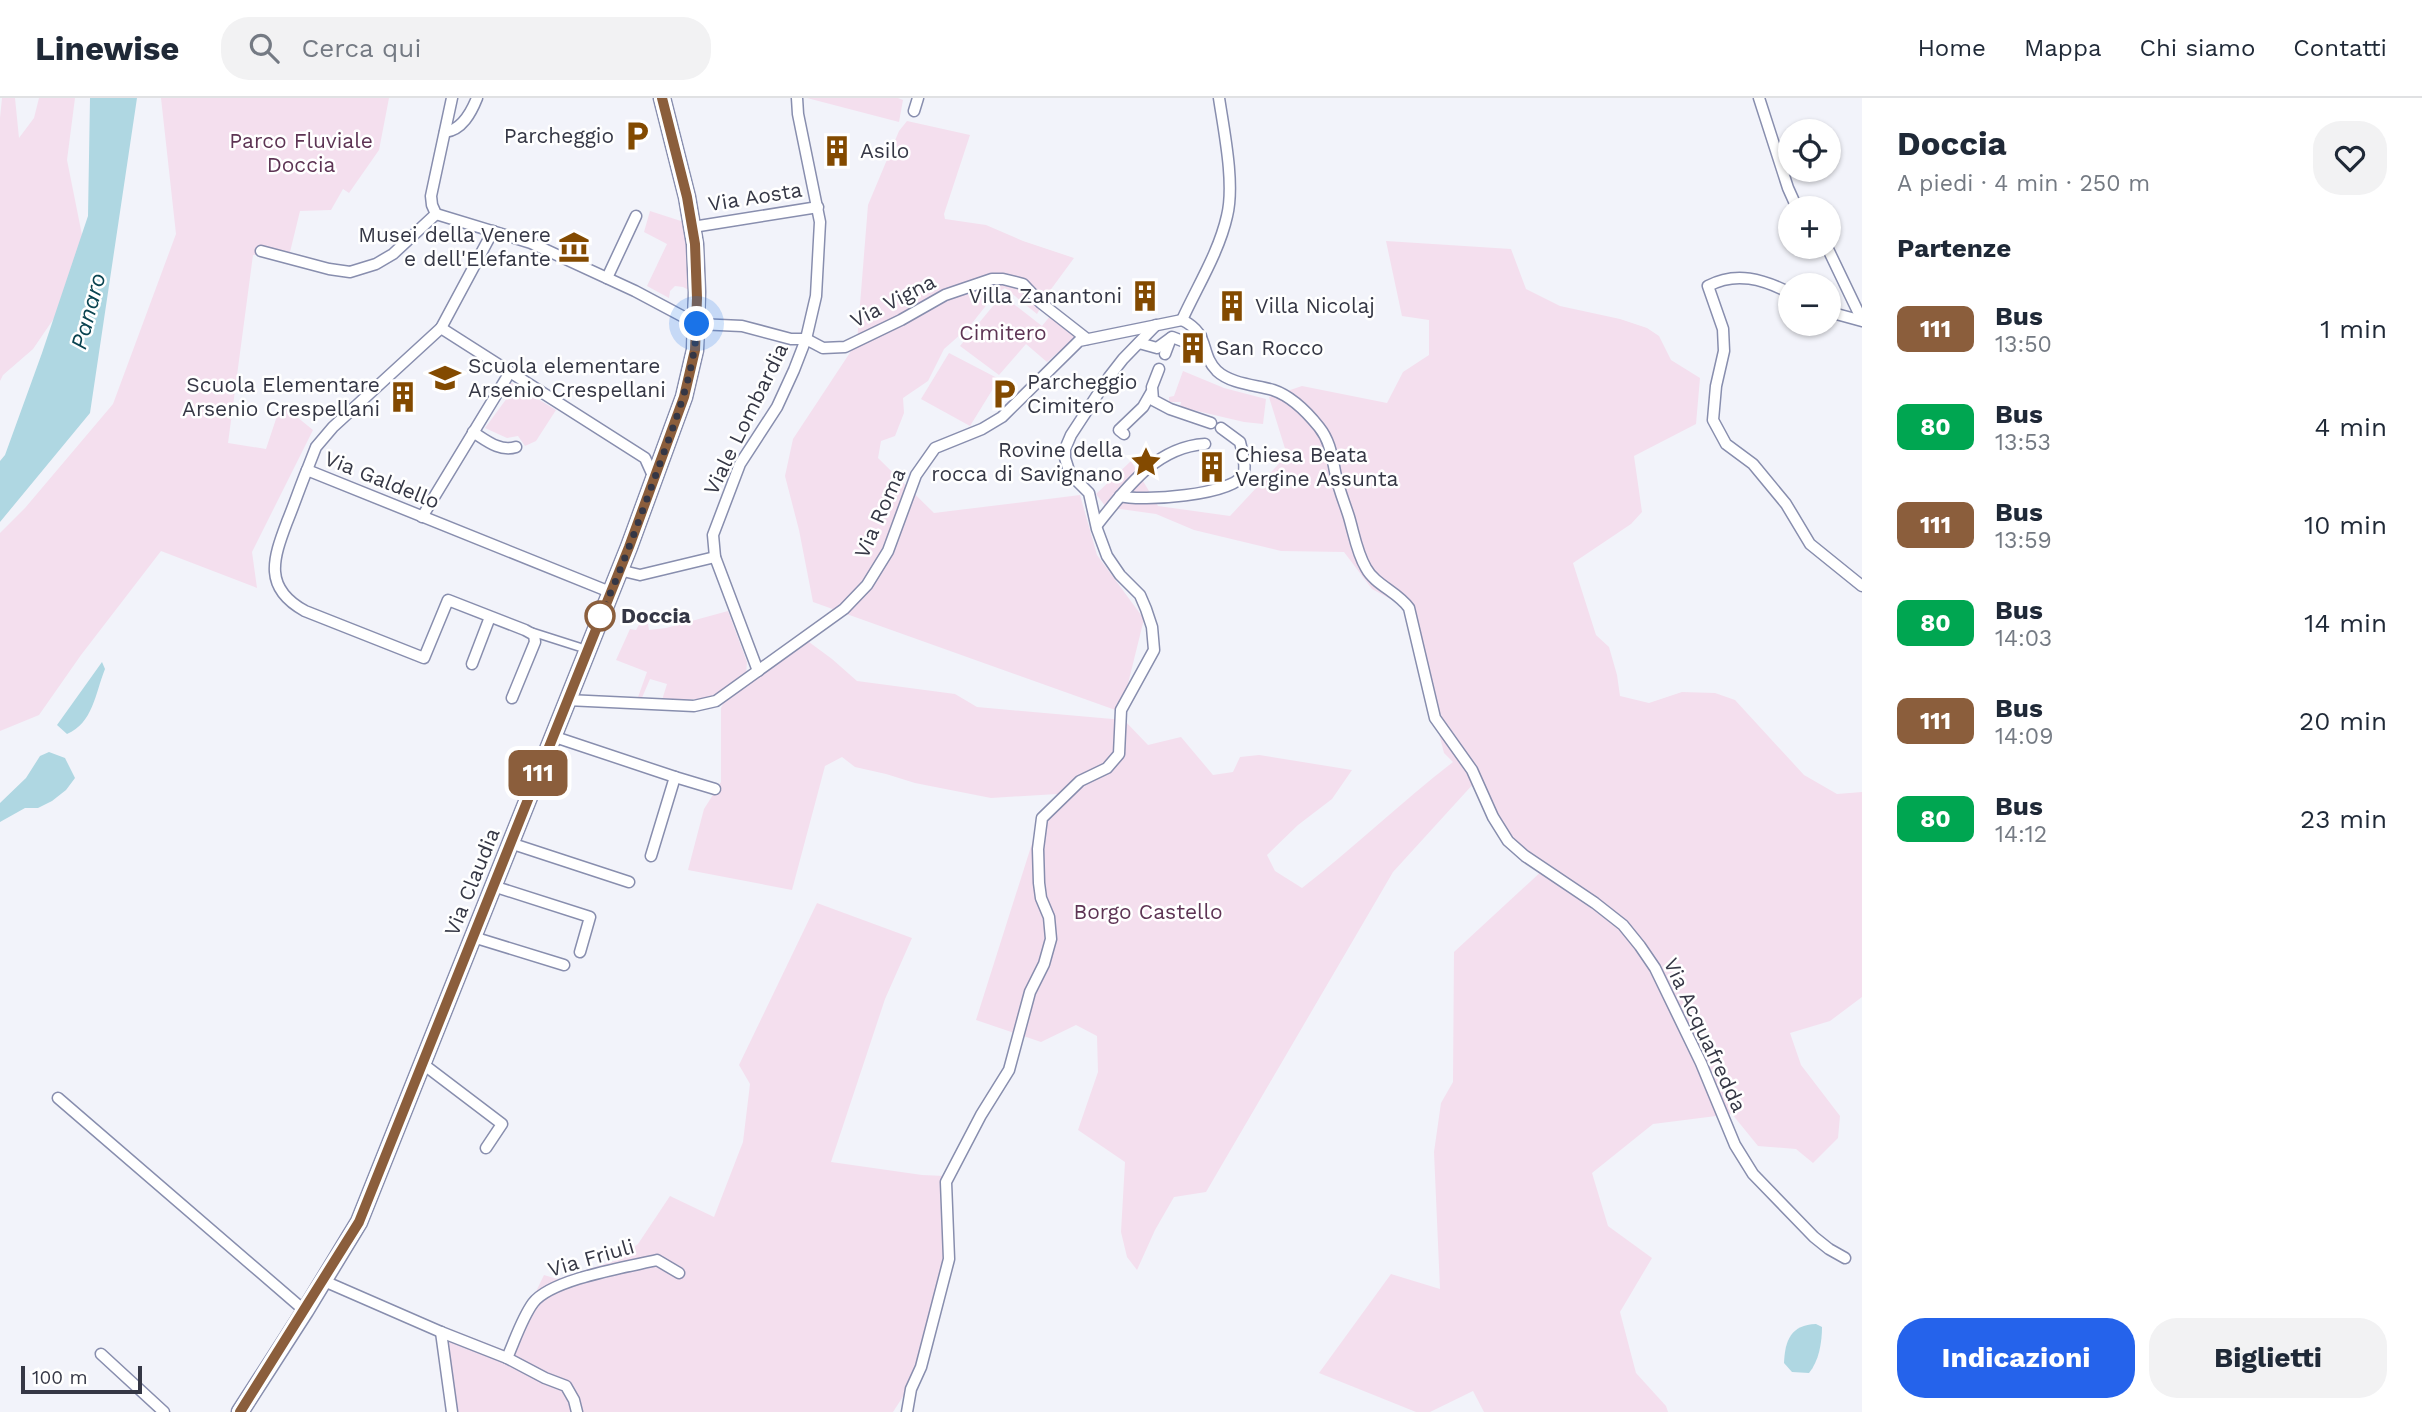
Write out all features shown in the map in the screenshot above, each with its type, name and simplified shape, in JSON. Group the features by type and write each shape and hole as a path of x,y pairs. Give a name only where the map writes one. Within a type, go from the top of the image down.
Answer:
{"main road":[{"name":"Via Claudia","path":"240,1412 359,1222 619,570 684,397 695,350 697,324 694,236 662,98"}],"street":[{"path":"452,98 431,196 436,214 531,243 697,324"},
{"path":"445,132 453,131 470,115 477,98"},
{"name":"Viale Lombardia","path":"715,557 713,535 740,464 777,407 794,370 806,339 816,296 820,252 818,207 797,98"},
{"path":"914,111 918,98"},
{"path":"1172,337 1185,342 1201,335 1195,326 1182,320 1219,241 1228,214 1226,149 1219,98"},
{"path":"1759,98 1792,196"},
{"name":"Via Aosta","path":"699,226 818,207"},
{"path":"261,251 350,272 376,264 393,254 436,214"},
{"path":"607,278 636,216"},
{"path":"307,470 316,447 333,427 442,328 494,232"},
{"path":"1833,259 1862,321"},
{"path":"1778,286 1770,282 1740,277 1721,279 1708,286 1723,329 1724,351 1716,386 1713,420 1726,444 1753,464 1786,504 1810,544 1862,586"},
{"name":"Via Vigna","path":"697,324 743,326 792,339 806,339 823,348 845,347 945,295 992,279 1015,280 1023,284 1087,339"},
{"path":"1841,317 1862,321"},
{"name":"Via Roma","path":"567,700 694,706 716,701 845,610 867,584 888,551 916,475 935,448 982,429 1002,416 1072,347 1087,339 1182,320"},
{"path":"907,1412 911,1389 921,1367 949,1259 946,1182 981,1115 1009,1070 1030,992 1044,964 1051,939 1049,917 1041,898 1039,883 1038,849 1042,818 1080,781 1107,768 1119,754 1121,710 1154,650 1153,628 1140,595 1120,575 1107,556 1089,493 1070,474 1066,466 1065,449 1071,435 1109,377 1156,325"},
{"path":"442,328 645,458 654,478"},
{"name":"Via Acquafredda","path":"1201,335 1217,370 1234,379 1285,396 1309,416 1324,434 1333,453 1341,493 1366,570 1403,599 1409,608 1435,718 1472,770 1493,817 1508,841 1623,925 1640,946 1655,968 1701,1063 1735,1145 1752,1174 1814,1237 1845,1258"},
{"path":"1139,343 1157,348 1172,337"},
{"path":"1165,354 1172,337"},
{"path":"1124,434 1119,430 1143,407 1159,369"},
{"path":"422,517 510,372"},
{"path":"1151,393 1153,400 1159,405 1211,423"},
{"path":"1120,496 1131,499 1158,497 1197,493 1233,485 1245,470 1240,442 1221,428"},
{"path":"474,432 498,447 516,447"},
{"path":"1097,525 1152,463 1194,445 1205,444"},
{"path":"645,458 662,456"},
{"name":"Via Galdello","path":"579,647 525,630 448,600 424,658 293,604 276,581 274,565 278,546 307,470 610,592"},
{"path":"619,570 640,575 715,557 758,671"},
{"path":"472,664 490,617"},
{"path":"512,698 535,642 534,635 525,630"},
{"path":"552,736 715,789"},
{"path":"650,856 675,777"},
{"path":"510,843 629,882"},
{"path":"493,886 590,917 580,952"},
{"path":"473,937 564,965"},
{"path":"423,1064 502,1124 486,1148"},
{"path":"58,1098 305,1311"},
{"name":"Via Friuli","path":"507,1358 532,1304 543,1292 559,1285 657,1260 679,1273"},
{"path":"324,1281 507,1358 566,1386 577,1412"},
{"path":"441,1332 452,1412"},
{"path":"101,1354 164,1412"}],"green space":[{"path":"2,98 15,98 19,138 34,118 39,98 75,98 67,160 82,235 63,305 33,349 3,375 0,381 0,118"},
{"name":"Parco Fluviale Doccia","path":"161,98 389,98 379,150 349,193 343,189 331,210 300,211 290,252 253,255 228,443 266,449 281,404 313,430 252,552 257,588 161,551 81,655 39,715 0,731 0,533 25,508 113,404 176,234"},
{"path":"807,98 898,98 903,100 899,122"},
{"path":"907,121 970,135 944,214 945,219 986,225 1074,258 1049,292 1037,314 1005,288 996,293 969,327 944,349 928,381 903,398 904,413 895,436 881,441 878,458 934,513 1080,495 1097,555 1144,619 1121,712 813,602 785,476 793,439 857,342 868,205 899,131"},
{"path":"650,211 684,222 689,290 675,286 670,291 669,298 647,286 667,244 644,232"},
{"name":"Borgo Castello","path":"1386,241 1511,249 1526,289 1560,306 1620,319 1647,328 1659,336 1671,360 1700,378 1696,424 1634,456 1642,512 1631,524 1573,563 1596,635 1609,647 1620,696 1649,703 1682,692 1715,693 1735,700 1804,775 1837,794 1862,792 1862,997 1830,1021 1790,1033 1801,1065 1840,1116 1838,1138 1813,1163 1796,1149 1758,1146 1732,1114 1653,1124 1592,1173 1608,1226 1652,1258 1620,1312 1636,1373 1666,1406 1668,1412 1484,1412 1473,1391 1430,1412 1416,1412 1319,1373 1391,1274 1440,1289 1434,1152 1441,1103 1453,1082 1454,952 1545,868 1503,842 1475,782 1393,872 1206,1192 1174,1197 1137,1270 1127,1257 1121,1232 1125,1162 1078,1130 1098,1072 1097,1036 1076,1025 1041,1042 976,1020 1035,834 1057,794 991,798 915,783 855,767 842,757 825,766 792,890 688,870 704,809 721,782 721,708 731,687 705,699 662,700 667,684 650,679 641,700 637,700 647,672 616,660 630,629 636,630 646,612 649,630 728,611 747,662 746,674 760,661 809,642 857,681 955,694 977,707 1124,720 1148,745 1181,737 1213,775 1233,772 1240,757 1259,755 1352,770 1332,799 1298,825 1267,855 1275,871 1302,888 1453,762 1444,753 1407,608 1372,589 1344,552 1281,551 1194,530 1156,514 1106,507 1096,494 1131,461 1158,506 1230,516 1287,455 1269,397 1302,386 1387,403 1403,372 1429,355 1429,320 1402,316"},
{"name":"Cimitero","path":"1002,295 1042,326 1051,315 1080,337 1071,341 1047,362 1026,344 999,375 960,346"},
{"name":"Cimitero","path":"949,353 999,379 970,426 921,399"},
{"path":"1183,371 1224,388 1266,399 1263,424 1180,407 1181,402 1169,402"},
{"path":"510,382 556,410 536,441 525,446 518,436 507,438 485,428 507,398 503,395"},
{"path":"817,903 912,938 885,999 831,1162 945,1176 943,1260 926,1361 893,1412 452,1412 437,1324 507,1351 544,1275 557,1279 614,1261 638,1244 670,1196 714,1217 743,1142 750,1084 739,1065"}],"water":[{"name":"Panaro","path":"90,98 137,98 90,413 0,522 0,461 5,455 42,353 88,216"},
{"path":"102,662 105,669 92,707 82,723 67,734 57,725"},
{"path":"49,752 65,758 75,778 66,790 52,801 38,808 25,808 0,822 0,803 26,778 40,756"},
{"path":"1816,1324 1822,1327 1821,1345 1815,1363 1809,1373 1792,1372 1784,1363 1791,1335 1801,1327"}],"bus line":[{"name":"111","path":"240,1412 359,1222 629,547 684,397 695,350 695,244 687,197 662,98"}],"place":[{"name":"Parcheggio","path":"637,136"},
{"name":"Asilo","path":"837,151"},
{"name":"Musei della Venere e dell'Elefante","path":"574,247"},
{"name":"Villa Zanantoni","path":"1145,296"},
{"name":"Villa Nicolaj","path":"1232,306"},
{"name":"San Rocco","path":"1193,348"},
{"name":"Scuola elementare Arsenio Crespellani","path":"445,378"},
{"name":"Parcheggio Cimitero","path":"1004,394"},
{"name":"Scuola Elementare Arsenio Crespellani","path":"403,397"},
{"name":"Rovine della rocca di Savignano","path":"1146,462"},
{"name":"Chiesa Beata Vergine Assunta","path":"1212,467"},
{"name":"Doccia","path":"600,616"}],"route":[{"path":"600,616 629,547 684,397 695,350 697,324"}]}
